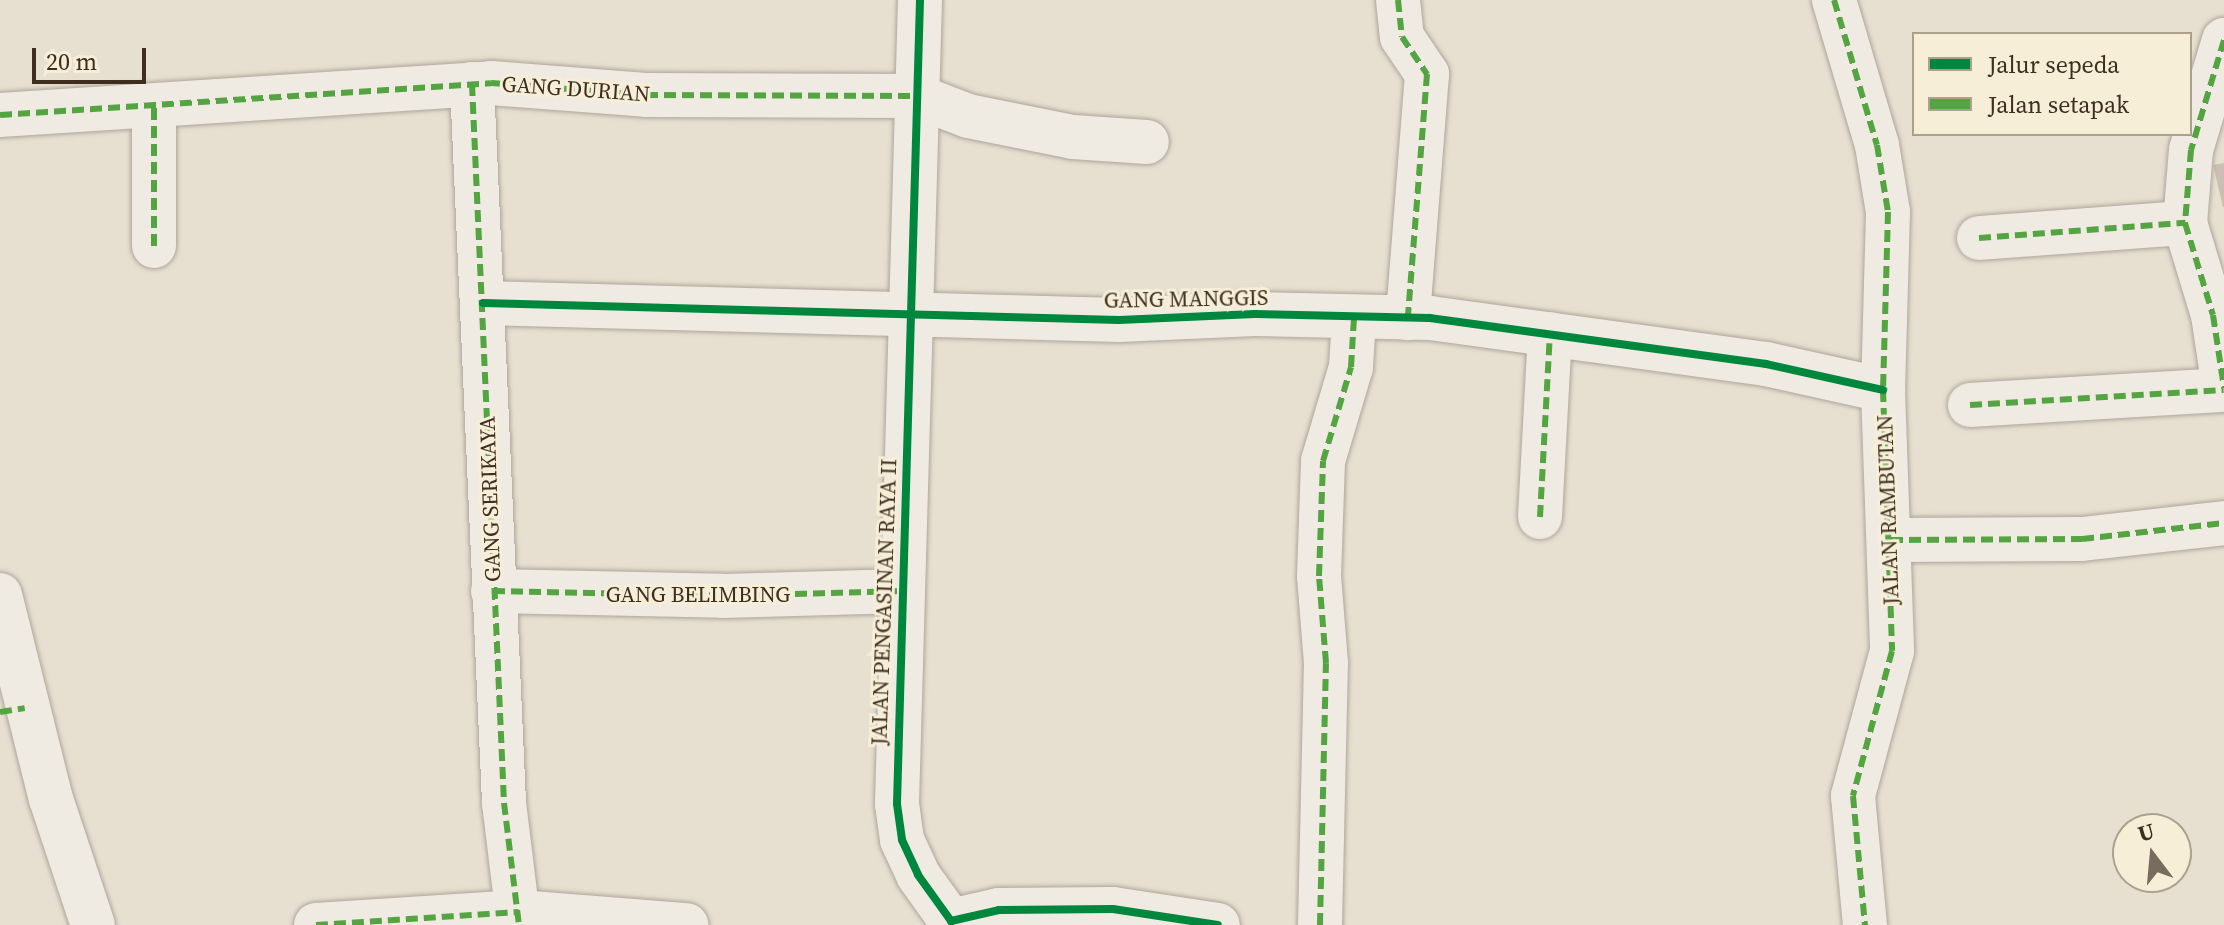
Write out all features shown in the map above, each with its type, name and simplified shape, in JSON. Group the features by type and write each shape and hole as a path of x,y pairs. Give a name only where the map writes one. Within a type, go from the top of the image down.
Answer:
{"street":[{"name":"JALAN PENGASINAN RAYA II","path":"920,0 897,804 902,840 918,875 947,923 999,910 1113,909 1218,925"},
{"path":"1398,0 1402,37 1427,74 1408,318"},
{"name":"JALAN RAMBUTAN","path":"1834,0 1877,145 1888,212 1883,390 1891,540 1892,651 1853,796 1865,925"},
{"path":"1970,405 2224,389 2218,314 2185,223 2191,150 2224,40"},
{"name":"GANG DURIAN","path":"0,115 154,108 472,84 646,95 916,96 968,116 1073,137 1147,142"},
{"name":"GANG SERIKAYA","path":"472,84 504,803 519,919"},
{"path":"154,108 154,246"},
{"path":"1979,238 2185,223"},
{"name":"GANG MANGGIS","path":"483,303 1119,320 1255,314 1408,318 1766,364 1883,390"},
{"path":"1320,925 1326,663 1319,576 1323,461 1351,367 1354,318"},
{"path":"1540,517 1550,334"},
{"path":"1891,540 2082,539 2224,523"},
{"name":"GANG BELIMBING","path":"493,591 723,596 903,591"},
{"path":"0,595 13,710 93,925"},
{"path":"316,925 519,919 686,925"}],"building":[{"path":"2224,163 2224,207 2223,207 2213,165"}],"marked path":[{"path":"1398,0 1402,37 1427,74 1408,318"},
{"path":"1834,0 1877,145 1888,212 1883,390 1892,651 1853,796 1865,925"},
{"path":"2224,40 2191,150 2185,223 2213,315 2224,388"},
{"path":"0,115 491,83 646,95 916,96"},
{"path":"472,84 504,803 519,925"},
{"path":"154,108 154,246"},
{"path":"1979,238 2185,223"},
{"path":"1320,925 1326,663 1319,576 1323,461 1351,367 1354,318"},
{"path":"1540,517 1550,334"},
{"path":"1970,405 2224,390"},
{"path":"1891,540 2082,539 2224,523"},
{"path":"493,591 723,596 903,591"},
{"path":"0,712 25,708"},
{"path":"316,925 519,912"}],"cycle path":[{"path":"920,0 897,804 902,840 918,875 951,921 999,910 1113,909 1218,925"},
{"path":"483,303 1119,320 1255,314 1430,318 1766,364 1883,390"}]}
